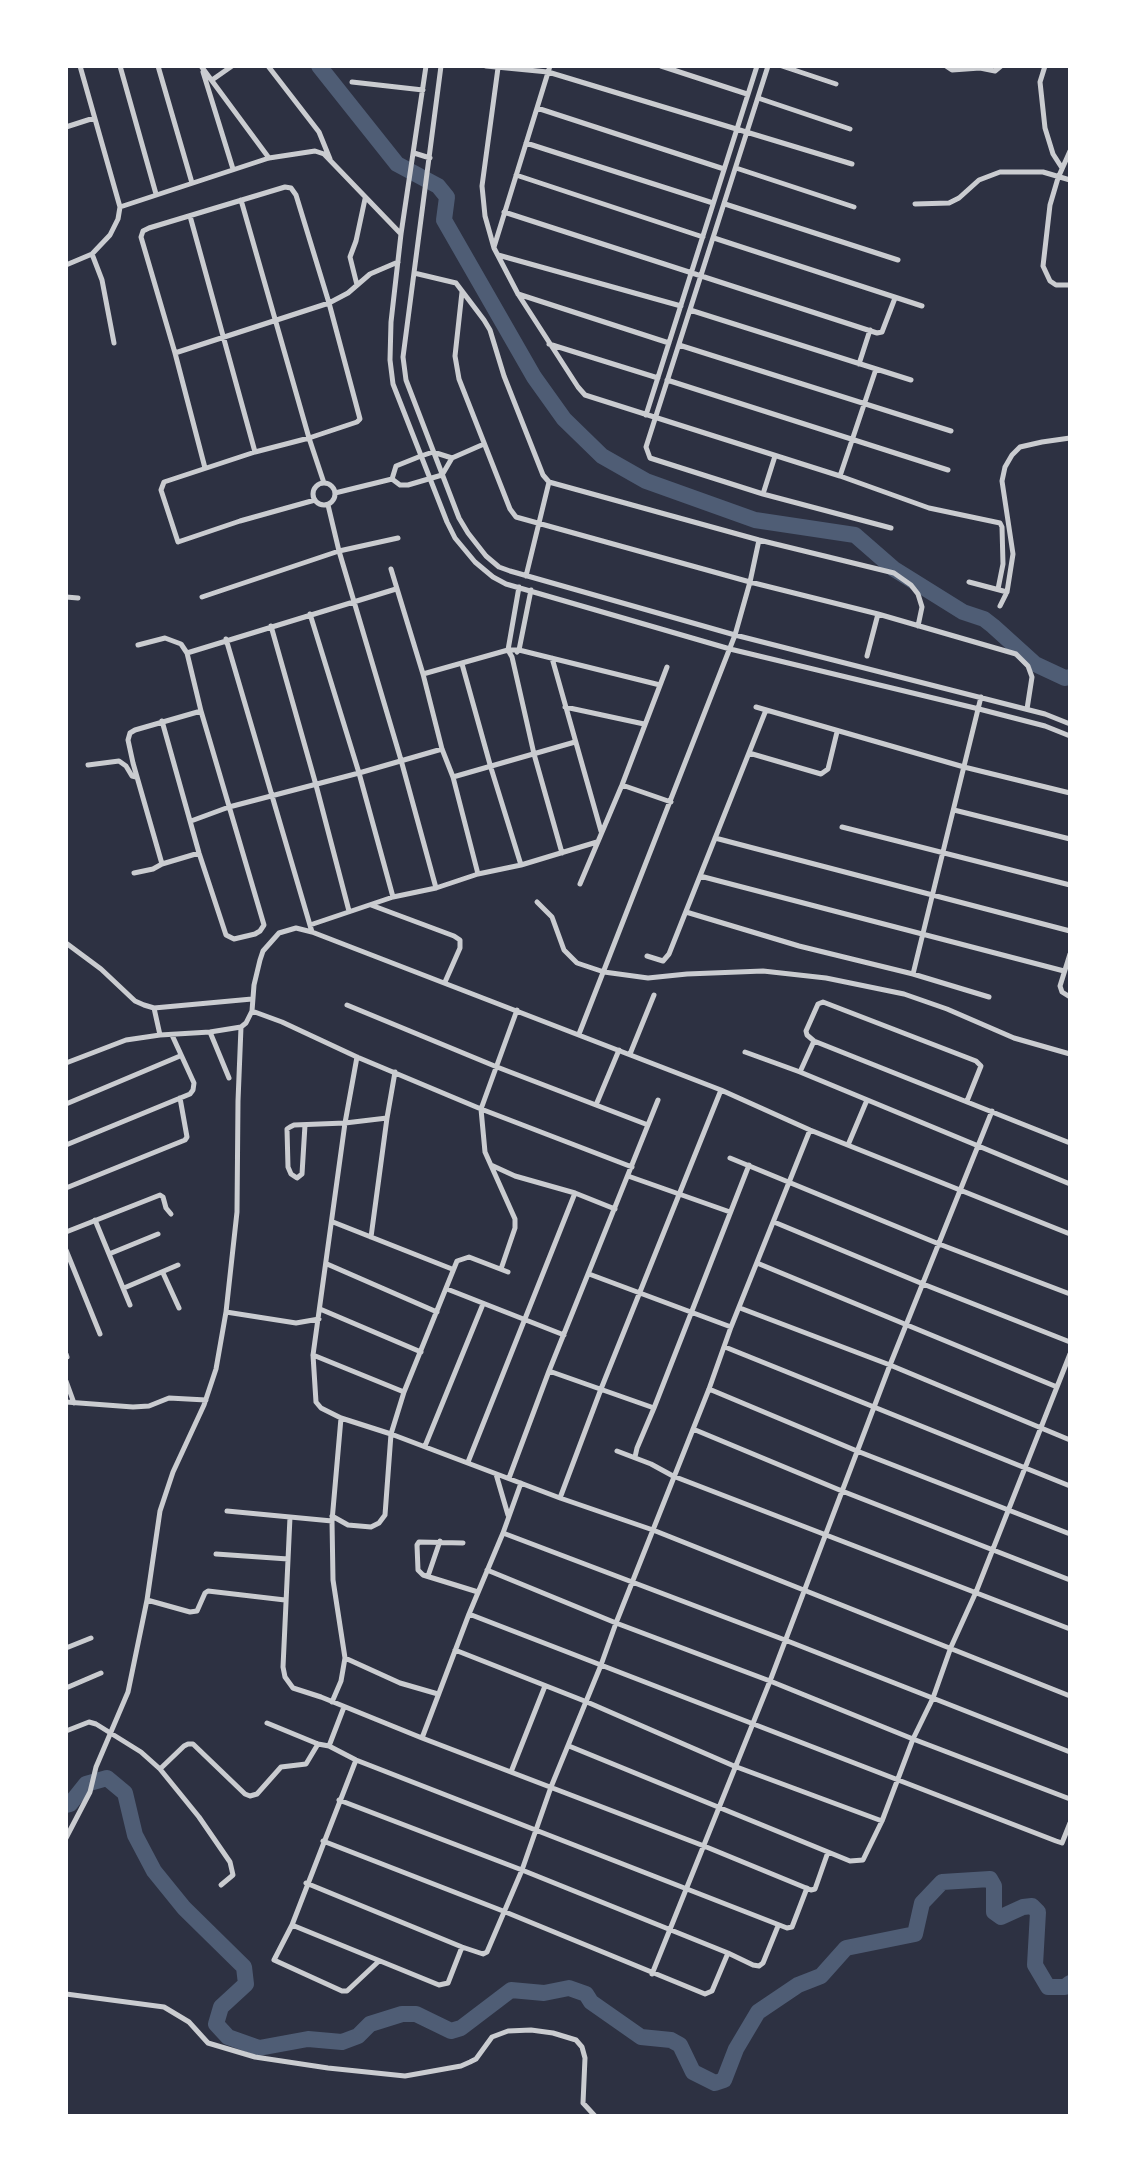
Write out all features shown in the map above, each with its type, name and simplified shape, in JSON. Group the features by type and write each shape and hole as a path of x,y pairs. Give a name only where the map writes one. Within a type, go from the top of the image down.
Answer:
{"street":[{"path":"66,265 92,254 111,235 120,207 80,66"},
{"path":"120,66 156,194"},
{"path":"159,66 192,183"},
{"path":"212,80 232,66"},
{"path":"268,66 319,132 331,162"},
{"path":"426,66 401,234 391,322 390,360 393,384 430,479 455,538 475,562 493,577 506,584 730,649 979,709 1045,726 1070,736"},
{"path":"441,66 403,357 406,380 459,518 486,556 499,567 526,576 735,635 1027,709 1070,724"},
{"path":"486,66 549,69 852,164"},
{"path":"661,66 747,94"},
{"path":"646,415 757,66"},
{"path":"768,66 646,447 650,458 763,494 891,528"},
{"path":"782,66 836,84"},
{"path":"946,66 952,70 980,68 996,71 1001,66"},
{"path":"1045,66 1040,82 1046,128 1053,154 1062,168"},
{"path":"202,67 232,169"},
{"path":"202,67 268,158"},
{"path":"498,68 482,186 485,216 494,248 518,294 549,344 585,395 840,476 929,508 1000,523 1003,564 998,589"},
{"path":"494,248 549,69"},
{"path":"352,82 423,90"},
{"path":"758,98 850,129"},
{"path":"537,108 724,169"},
{"path":"66,127 94,118"},
{"path":"526,143 713,203"},
{"path":"120,207 268,158 315,151 324,154 401,234"},
{"path":"1070,151 1058,178 1050,205 1044,271 1050,281 1056,285 1070,285"},
{"path":"414,153 430,158"},
{"path":"736,168 854,207"},
{"path":"915,204 949,203 979,180 1000,172 1043,172 1070,180"},
{"path":"516,175 703,237"},
{"path":"205,468 141,237 146,230 285,187 291,188 296,195 329,303 360,419 309,438 255,452 164,482 160,490 178,542 240,521 315,500"},
{"path":"357,285 351,257 365,198"},
{"path":"241,200 324,483"},
{"path":"724,204 898,260"},
{"path":"504,212 877,333 882,332 895,298"},
{"path":"190,216 255,452"},
{"path":"714,238 922,306"},
{"path":"92,254 102,280 114,343"},
{"path":"498,255 681,306"},
{"path":"175,353 329,303 348,293 370,274 398,262"},
{"path":"414,273 450,280 460,286 490,330 504,376 543,475 549,482 759,540 894,573 911,585 918,594 922,607 918,626"},
{"path":"462,292 455,361 459,379 513,514 527,522 538,523 750,582 878,614 1016,654 1028,666 1032,677 1027,709"},
{"path":"518,294 669,343"},
{"path":"690,310 911,380"},
{"path":"859,364 870,330"},
{"path":"549,344 658,378"},
{"path":"679,345 951,431"},
{"path":"840,476 876,369"},
{"path":"668,380 948,470"},
{"path":"1000,606 1007,592 1013,548 1002,481 1005,467 1012,454 1020,447 1069,439"},
{"path":"392,479 400,485 408,485 442,475 452,458 484,444"},
{"path":"392,479 396,466 421,456 433,452 452,458"},
{"path":"763,494 775,456"},
{"path":"335,493 392,479"},
{"path":"526,576 549,482"},
{"path":"315,500 327,505 333,501 335,493 332,486 324,483"},
{"path":"315,500 315,489 324,483"},
{"path":"327,505 436,888"},
{"path":"202,597 339,551 398,538"},
{"path":"579,1034 730,649 750,582 759,540"},
{"path":"391,569 423,674 442,748 453,777 478,874"},
{"path":"506,584 510,571"},
{"path":"969,582 1007,592"},
{"path":"519,587 507,650 512,657 534,754 562,853"},
{"path":"187,652 396,589"},
{"path":"512,657 519,650 531,590"},
{"path":"66,597 78,598"},
{"path":"310,614 393,897"},
{"path":"867,656 878,614"},
{"path":"271,626 350,912"},
{"path":"138,645 165,638 181,644 187,652 201,711 264,925 260,931 234,939 226,935 199,853 162,721"},
{"path":"226,639 312,932"},
{"path":"423,674 507,650 519,650 660,685"},
{"path":"552,658 601,831"},
{"path":"462,664 490,767 521,865"},
{"path":"580,884 622,785 667,667"},
{"path":"913,974 981,697"},
{"path":"565,707 644,724"},
{"path":"756,707 964,767 1070,793"},
{"path":"647,956 659,961 665,960 766,710"},
{"path":"162,864 136,777 128,740 130,733 162,721 201,711"},
{"path":"749,753 821,774 828,769 837,732"},
{"path":"453,777 575,742"},
{"path":"191,821 229,807 316,785 442,748"},
{"path":"88,765 120,761 132,776 136,777"},
{"path":"622,785 671,802"},
{"path":"954,810 1070,839"},
{"path":"842,827 1070,885"},
{"path":"715,838 1070,931"},
{"path":"310,925 393,897 436,888 478,874 521,865 597,842"},
{"path":"134,873 199,853"},
{"path":"700,876 1064,971"},
{"path":"537,902 552,917 564,950 578,963 604,972 648,978 763,971 826,978 904,994 947,1009 1014,1038 1070,1054"},
{"path":"371,904 460,940 460,948 445,982"},
{"path":"686,912 799,946 913,974 989,997"},
{"path":"66,1063 126,1040 241,1027 246,1023 252,1011 252,999 263,951 273,939 296,928 312,932 411,972 445,982 630,1054 721,1090 810,1130 1070,1234"},
{"path":"66,943 101,969 135,1001 154,1008 252,999"},
{"path":"1070,954 1060,986 1062,992 1070,997"},
{"path":"630,1054 654,995"},
{"path":"966,1101 981,1066 976,1061 823,1002 818,1004 806,1031 814,1041 1070,1143"},
{"path":"347,1005 497,1067 648,1125"},
{"path":"154,1008 160,1035"},
{"path":"501,1269 515,1228 515,1219 485,1152 481,1109 517,1010"},
{"path":"252,1011 290,1025 357,1057 481,1109 632,1167"},
{"path":"66,1838 90,1792 96,1767 128,1692 147,1600 160,1511 173,1472 206,1400 216,1369 226,1312 237,1212 241,1027"},
{"path":"210,1032 229,1078"},
{"path":"66,1145 190,1094 194,1083 172,1035"},
{"path":"800,1072 814,1041"},
{"path":"596,1105 619,1050"},
{"path":"745,1052 800,1072 1070,1184"},
{"path":"66,1104 180,1056"},
{"path":"357,1057 345,1123 314,1355 316,1402 321,1408 341,1418 426,1446 495,1474 652,1530 803,1592 951,1647 1070,1696"},
{"path":"371,1237 387,1118 396,1072"},
{"path":"560,1498 601,1389 721,1090"},
{"path":"66,1188 185,1140 187,1137 180,1098"},
{"path":"509,1478 549,1371 658,1100"},
{"path":"848,1145 867,1100"},
{"path":"652,1974 770,1681 890,1365 992,1111"},
{"path":"305,1125 302,1174 297,1178 291,1174 288,1167 287,1129 294,1125 345,1123 387,1118"},
{"path":"306,1883 462,1947 486,1954 522,1870 551,1787 587,1702 731,1327 810,1130"},
{"path":"730,1158 939,1244 1070,1294"},
{"path":"635,1457 748,1165"},
{"path":"490,1166 515,1176 575,1193 615,1209"},
{"path":"628,1176 730,1212"},
{"path":"468,1462 575,1193"},
{"path":"66,1232 160,1195 163,1197 166,1209 171,1214"},
{"path":"95,1220 130,1305"},
{"path":"333,1222 453,1269"},
{"path":"774,1222 1070,1342"},
{"path":"110,1254 158,1234"},
{"path":"66,1250 100,1334"},
{"path":"227,1511 332,1519 348,1525 370,1527 379,1523 385,1515 391,1434 404,1392 457,1261 469,1257 508,1272"},
{"path":"758,1263 1057,1387"},
{"path":"327,1264 437,1312"},
{"path":"124,1288 178,1265"},
{"path":"163,1273 179,1308"},
{"path":"589,1274 731,1327"},
{"path":"447,1289 564,1335"},
{"path":"426,1446 483,1304"},
{"path":"740,1308 890,1365 1070,1440"},
{"path":"320,1309 421,1352"},
{"path":"226,1312 296,1323 319,1319"},
{"path":"725,1347 1070,1486"},
{"path":"569,1746 850,1861 863,1860 882,1821 913,1739 933,1698 951,1647 976,1592 1070,1354"},
{"path":"314,1355 404,1392"},
{"path":"549,1371 654,1408"},
{"path":"66,1382 74,1403"},
{"path":"709,1389 857,1451 1070,1534"},
{"path":"66,1402 133,1407 149,1406 169,1398 206,1400"},
{"path":"332,1702 341,1682 345,1658 333,1580 332,1519 341,1418"},
{"path":"693,1429 842,1491 1070,1580"},
{"path":"617,1451 674,1476 1070,1629"},
{"path":"495,1474 508,1516"},
{"path":"422,1738 469,1614 504,1533 521,1483"},
{"path":"290,1517 282,1667 285,1677 293,1688 704,1846 811,1890 814,1889 828,1852"},
{"path":"504,1533 1070,1752"},
{"path":"463,1543 425,1540 417,1544 418,1570 428,1576 478,1592"},
{"path":"428,1576 440,1541"},
{"path":"216,1554 288,1559"},
{"path":"487,1570 616,1623 1070,1799"},
{"path":"147,1600 190,1612 197,1611 208,1591 285,1600"},
{"path":"469,1614 1070,1846"},
{"path":"66,1648 91,1638"},
{"path":"455,1650 587,1702 734,1766 882,1821"},
{"path":"345,1658 400,1683 438,1694"},
{"path":"66,1688 101,1673"},
{"path":"511,1772 545,1686"},
{"path":"329,1746 344,1707"},
{"path":"66,1731 89,1722 96,1724 138,1750 160,1769 199,1816 230,1862 233,1875 221,1885"},
{"path":"267,1724 329,1746 356,1760 687,1888 778,1926 792,1927 807,1888"},
{"path":"160,1769 184,1746 193,1744 244,1794 250,1796 257,1794 281,1767 306,1764 318,1744"},
{"path":"356,1760 306,1883 292,1925 275,1961 342,1991 347,1991 380,1961"},
{"path":"339,1800 522,1870 753,1965 760,1965 778,1926"},
{"path":"1062,1843 1070,1823"},
{"path":"323,1841 503,1911 652,1974 708,1994 712,1991 728,1953"},
{"path":"292,1925 443,1986 448,1983 462,1947"},
{"path":"66,1994 164,2007 189,2022 208,2043 255,2057 405,2076 461,2066 476,2059 492,2037 508,2031 531,2030 553,2033 576,2040 582,2047 585,2058 583,2103 595,2116"}],"waterway":[{"path":"319,66 397,164 438,186 447,197 444,220 534,377 564,419 602,456 646,481 755,520 855,535 894,569 963,612 984,619 1035,664 1065,678 1070,677"},
{"path":"66,1805 70,1804 86,1784 107,1778 125,1793 135,1835 154,1871 184,1908 244,1967 246,1984 221,2007 216,2024 228,2037 259,2048 308,2039 342,2042 358,2036 370,2024 402,2014 416,2014 451,2031 461,2028 511,1990 544,1993 569,1988 586,1994 591,2002 641,2037 671,2040 680,2045 693,2072 715,2083 724,2080 736,2049 758,2012 798,1985 821,1976 846,1948 915,1934 922,1903 942,1882 990,1879 994,1886 994,1912 1001,1917 1023,1907 1032,1906 1038,1912 1035,1965 1048,1987 1065,1987 1070,1983"}]}
